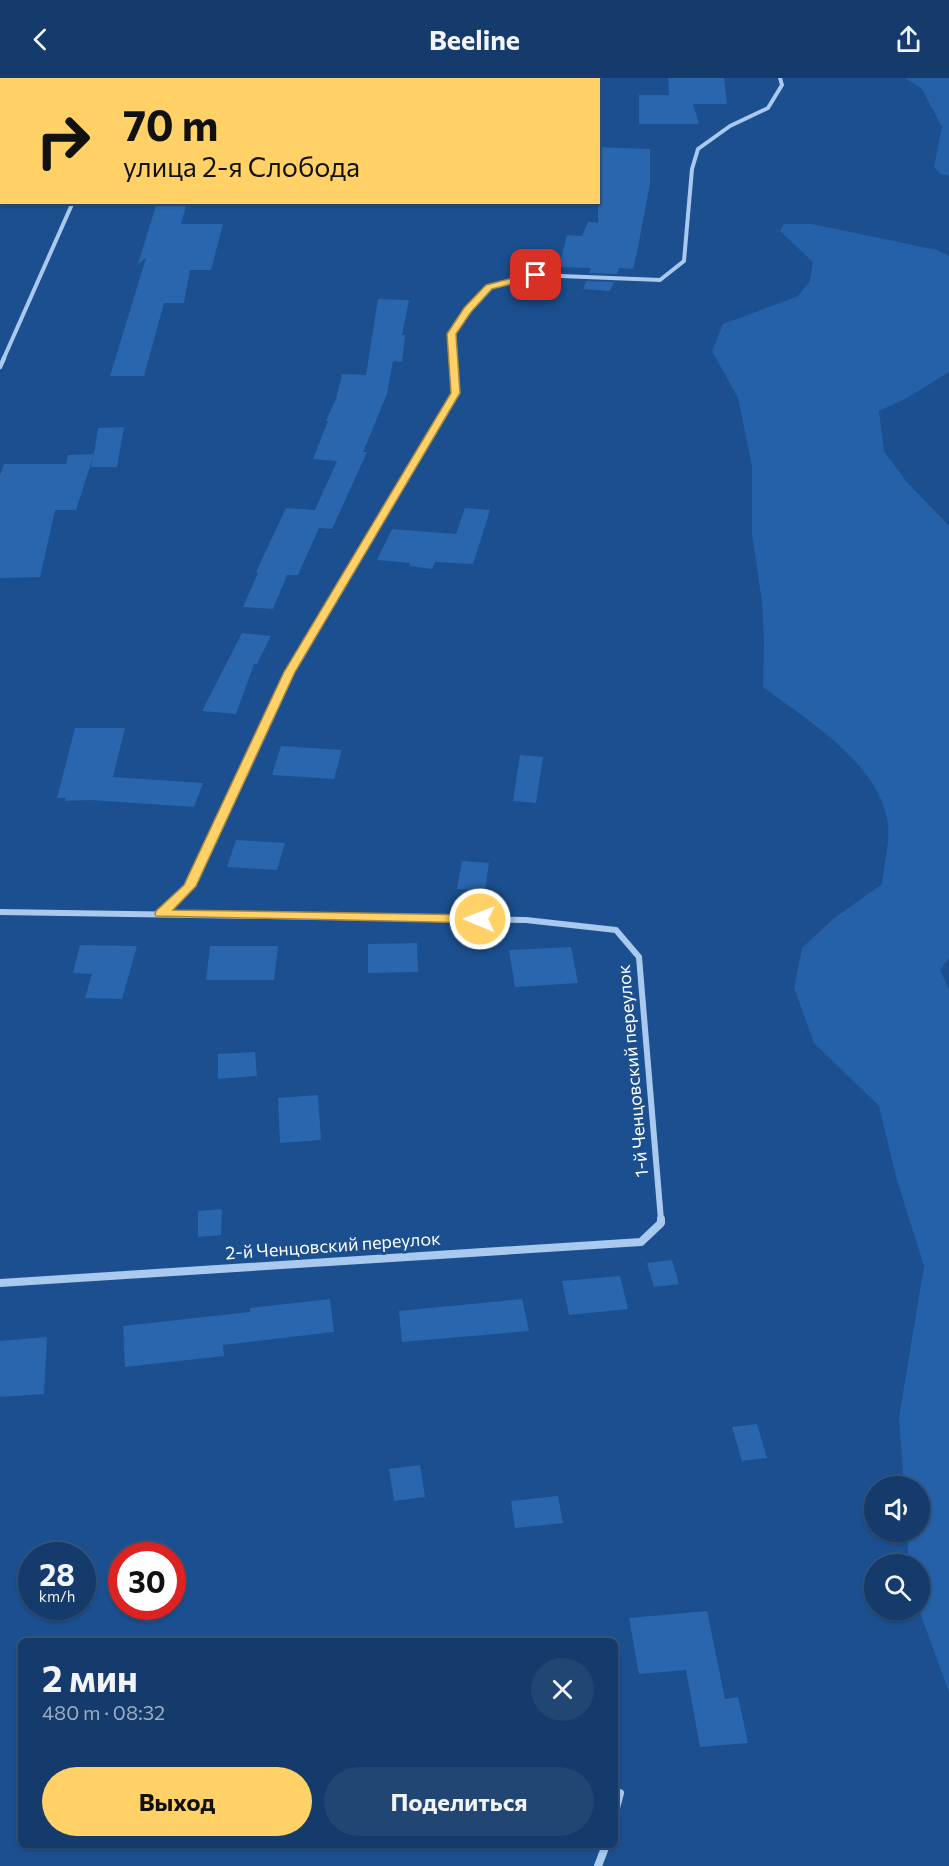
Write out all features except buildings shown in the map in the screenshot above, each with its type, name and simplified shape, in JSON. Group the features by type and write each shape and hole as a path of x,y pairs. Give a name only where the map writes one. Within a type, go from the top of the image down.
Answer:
{"street":[{"path":"161,914 190,886 290,672 455,393 451,334 467,310 489,287 536,275 660,280 684,261 692,169 698,149 730,126 768,108 782,85 780,78"},
{"path":"0,367 72,204"},
{"name":"1-й Ченцовский переулок","path":"0,912 526,920 616,930 639,957 661,1222"},
{"name":"2-й Ченцовский переулок","path":"0,1282 641,1242 661,1222"},
{"path":"618,1802 621,1793"},
{"path":"598,1866 605,1848"}],"shaded area":[{"path":"905,78 949,78 949,176 940,174 934,167 942,127 922,89"},
{"path":"784,224 812,224 937,250 949,256 949,372 907,398 879,411 884,451 906,481 949,526 949,958 940,970 949,989 949,1692 923,1620 930,1620 930,1554 908,1554 908,1542 930,1542 930,1476 903,1476 899,1417 924,1266 896,1177 879,1106 814,1043 794,988 802,948 833,919 882,884 888,846 888,824 882,802 857,763 820,729 763,687 762,602 752,534 752,466 738,398 712,351 723,324 798,296 810,281 813,262 780,231"}],"route":[{"path":"480,919 161,914 190,886 290,672 455,393 455,366 451,334 467,310 489,287 536,275"}]}
